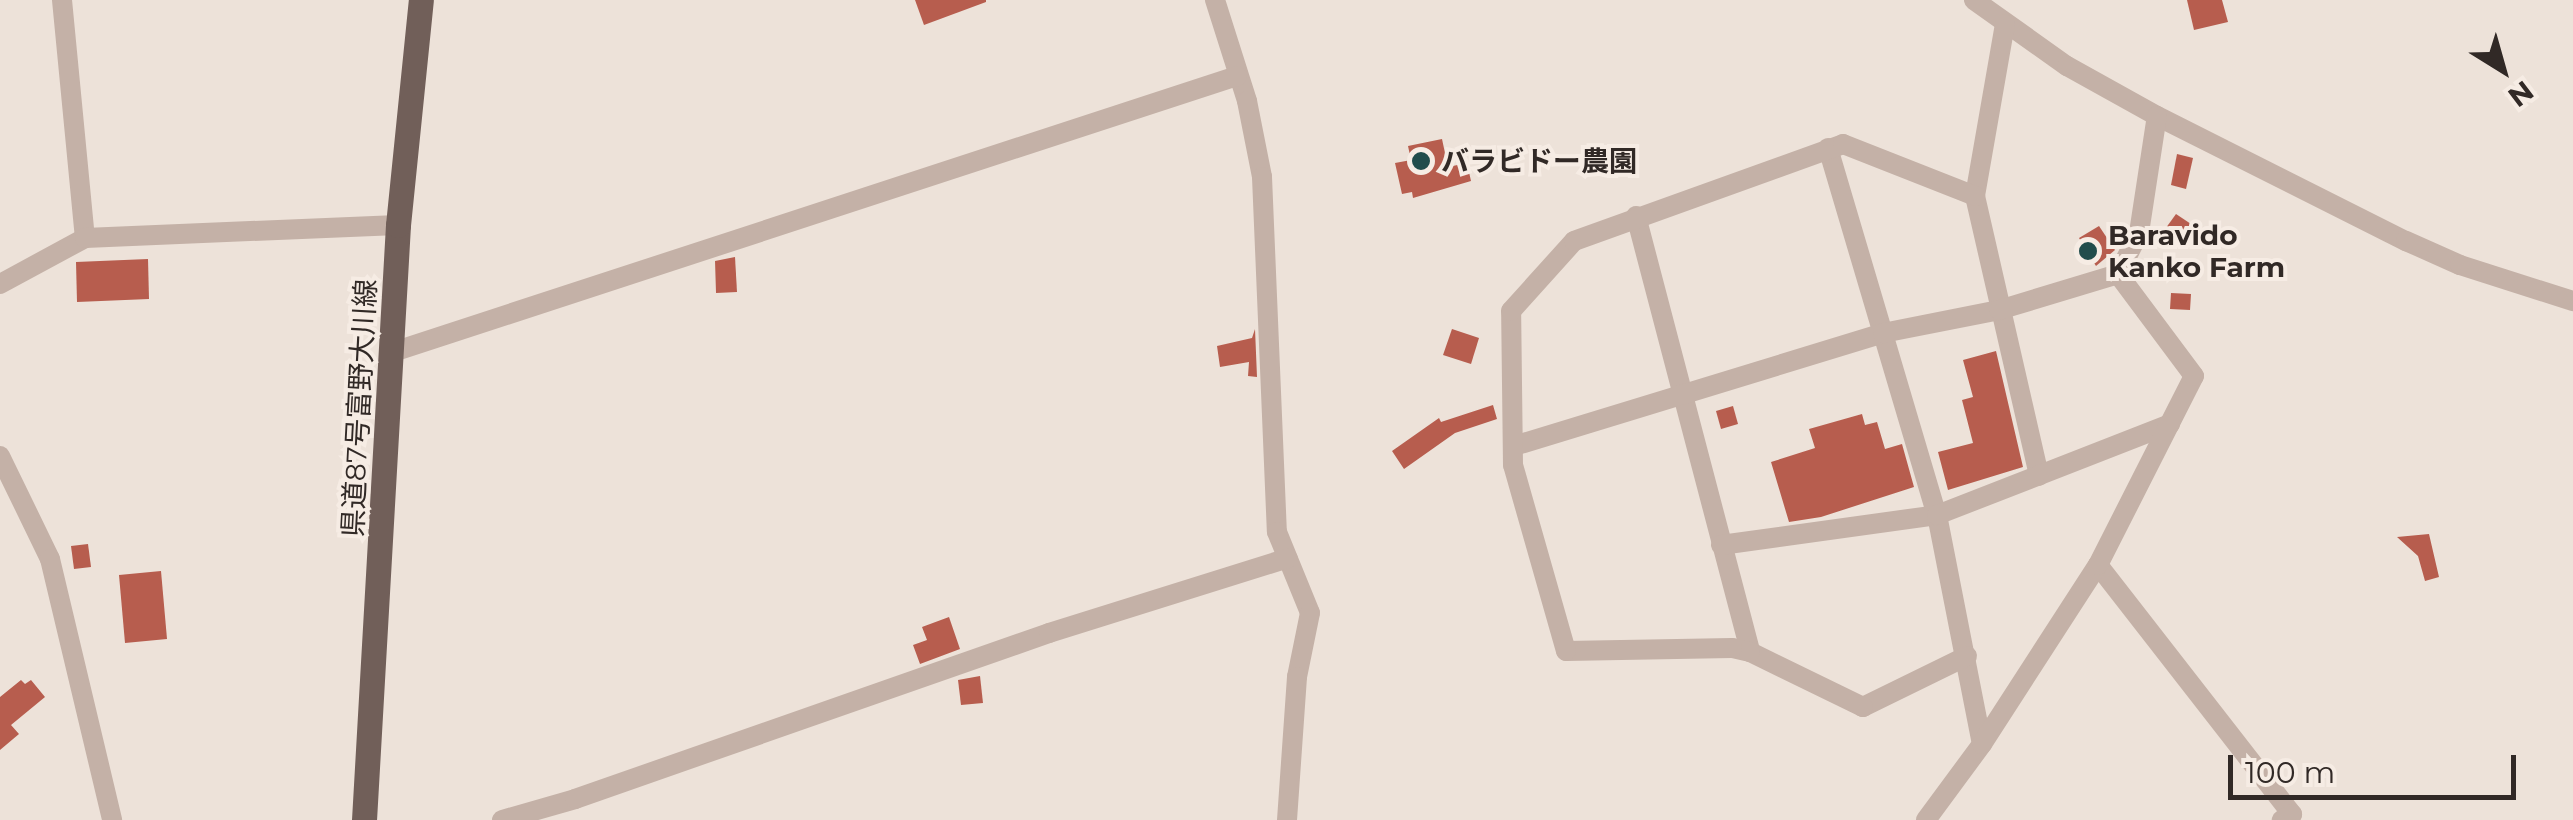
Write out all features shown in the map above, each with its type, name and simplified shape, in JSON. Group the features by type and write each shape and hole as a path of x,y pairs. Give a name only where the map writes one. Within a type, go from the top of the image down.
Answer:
{"main road":[{"name":"県道87号富野大川線","path":"364,820 398,226 421,0"}],"street":[{"path":"62,0 84,238"},
{"path":"1215,0 1247,101 1262,178 1277,532 1310,613 1297,677 1287,820"},
{"path":"1974,0 2005,24 2157,116 2406,241 2460,265 2573,301"},
{"path":"2005,24 1975,196 1998,310 2040,476"},
{"path":"393,352 1237,76"},
{"path":"1514,446 1883,332 1998,310 2118,274 2139,233 2157,116"},
{"path":"1967,656 1864,707 1750,652 1732,648 1566,651 1513,465 1511,310 1574,241 1844,144 1975,196"},
{"path":"1828,148 1936,515 1982,744"},
{"path":"1636,216 1750,652"},
{"path":"0,284 84,238 398,226"},
{"path":"1926,820 1982,744 2098,565 2194,376 2118,274"},
{"path":"1721,545 1936,515 2170,424"},
{"path":"0,456 50,559 112,820"},
{"path":"502,820 575,799 1049,633 1288,558"},
{"path":"2098,565 2292,814 2282,820"}],"building":[{"path":"915,0 986,0 986,2 924,25"},
{"path":"2187,0 2222,0 2228,22 2194,30"},
{"path":"1442,139 1448,167 1467,163 1471,181 1413,198 1412,192 1402,194 1395,163 1411,160 1408,146"},
{"path":"2177,154 2193,158 2186,189 2171,185"},
{"path":"2176,214 2191,224 2177,242 2163,232"},
{"path":"2099,226 2115,250 2096,266 2079,238"},
{"path":"735,257 737,292 716,293 715,261"},
{"path":"148,259 149,299 77,302 76,262"},
{"path":"2171,293 2191,294 2190,310 2170,309"},
{"path":"1255,329 1257,377 1248,376 1249,362 1220,367 1217,346 1252,338"},
{"path":"1452,329 1479,338 1471,364 1443,355"},
{"path":"1996,351 2023,467 1948,490 1938,452 1973,443 1962,400 1973,397 1963,360"},
{"path":"1493,405 1497,419 1455,433 1404,469 1392,451 1439,418 1441,422"},
{"path":"1733,406 1738,424 1721,429 1716,411"},
{"path":"1862,414 1865,425 1877,422 1885,449 1902,444 1914,487 1821,517 1789,522 1771,462 1815,448 1809,429"},
{"path":"2429,534 2439,577 2425,581 2418,556 2397,537"},
{"path":"88,544 91,567 74,569 71,546"},
{"path":"161,571 167,639 125,643 119,575"},
{"path":"949,617 960,649 920,664 913,645 927,640 922,627"},
{"path":"980,676 983,703 961,705 958,680"},
{"path":"21,680 25,684 31,680 45,697 11,725 19,734 0,750 0,697"}],"place":[{"name":"バラビドー農園","path":"1421,161"},
{"name":"Baravido Kanko Farm","path":"2088,251"}]}
